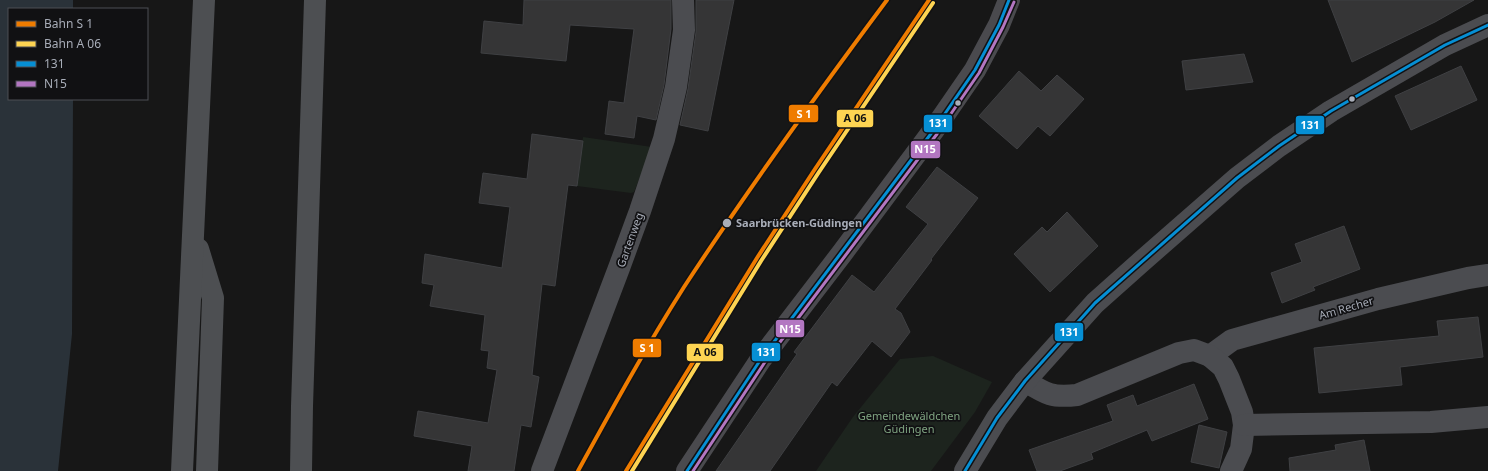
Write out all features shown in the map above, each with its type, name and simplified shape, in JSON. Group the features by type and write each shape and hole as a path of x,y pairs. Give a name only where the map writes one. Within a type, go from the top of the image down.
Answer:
{"main road":[{"path":"182,471 204,0"},
{"path":"301,471 302,398 316,0"},
{"path":"193,233 213,298 207,471"}],"street":[{"name":"Gartenweg","path":"542,471 620,268 664,139 676,87 684,30 683,0"},
{"path":"687,471 761,359 933,131 975,70 999,25 1009,0"},
{"path":"965,471 997,418 1025,381 1095,303 1140,262 1243,174 1279,146 1331,111 1439,49 1488,25"},
{"name":"Am Recher","path":"1210,356 1232,340 1378,298 1488,275"},
{"path":"1025,381 1040,391 1050,395 1062,397 1077,395 1179,353 1194,350 1210,356 1223,367 1242,412 1244,426 1241,449 1231,471"},
{"path":"1244,426 1431,422 1488,417"}],"green space":[{"path":"583,137 652,147 634,192 631,193 577,186"},
{"name":"Gemeindewäldchen Güdingen","path":"933,356 992,382 975,412 931,471 816,471 853,417 900,359"}],"shaded area":[{"path":"0,0 73,0 73,8 8,8 8,100 73,100 72,334 58,471 0,471"}],"building":[{"path":"524,0 671,0 671,29 664,85 656,120 637,116 634,138 605,134 609,101 624,103 634,29 570,25 566,61 481,53 484,21 523,25"},
{"path":"696,0 734,0 708,131 680,125 688,89 696,32"},
{"path":"1328,0 1474,0 1435,22 1352,62"},
{"path":"1244,54 1253,82 1186,90 1182,61"},
{"path":"1461,66 1477,100 1411,130 1395,96"},
{"path":"1019,71 1041,91 1057,75 1084,99 1050,136 1038,126 1017,149 979,116"},
{"path":"532,134 583,141 577,186 568,185 555,286 542,284 532,375 539,377 531,427 521,425 514,471 468,471 472,446 414,436 418,411 488,423 497,370 487,368 489,351 481,350 485,315 430,306 434,285 422,283 425,254 502,268 510,207 479,203 483,173 527,179"},
{"path":"937,167 978,198 895,309 901,313 910,332 891,357 872,341 837,386 832,382 770,471 716,471 797,354 794,352 852,275 874,292 928,224 906,207"},
{"path":"1067,212 1098,246 1050,292 1014,254 1042,227 1047,232"},
{"path":"1344,226 1360,269 1313,287 1315,290 1282,303 1271,273 1302,262 1295,244"},
{"path":"1478,317 1483,357 1400,367 1402,385 1319,393 1314,348 1439,336 1437,321"},
{"path":"1194,384 1208,419 1152,441 1147,430 1091,453 1093,459 1060,471 1037,471 1029,450 1113,421 1107,405 1133,395 1137,406"},
{"path":"1199,425 1227,432 1219,468 1191,462"},
{"path":"1364,440 1370,471 1290,471 1289,458 1336,450 1335,445"}],"transit line":[{"path":"578,471 616,401 684,287 783,142 887,0"},
{"path":"626,471 757,258 929,0"},
{"name":"131","path":"687,471 761,359 933,131 975,70 999,25 1009,0"},
{"name":"N15","path":"693,471 765,362 937,134 979,73 1014,2"},
{"path":"632,471 761,261 933,3"},
{"name":"131","path":"965,471 997,418 1025,381 1095,303 1237,178 1279,146 1331,111 1445,45 1488,25"}],"place":[{"name":"Saarbrücken-Güdingen","path":"727,223"}]}
